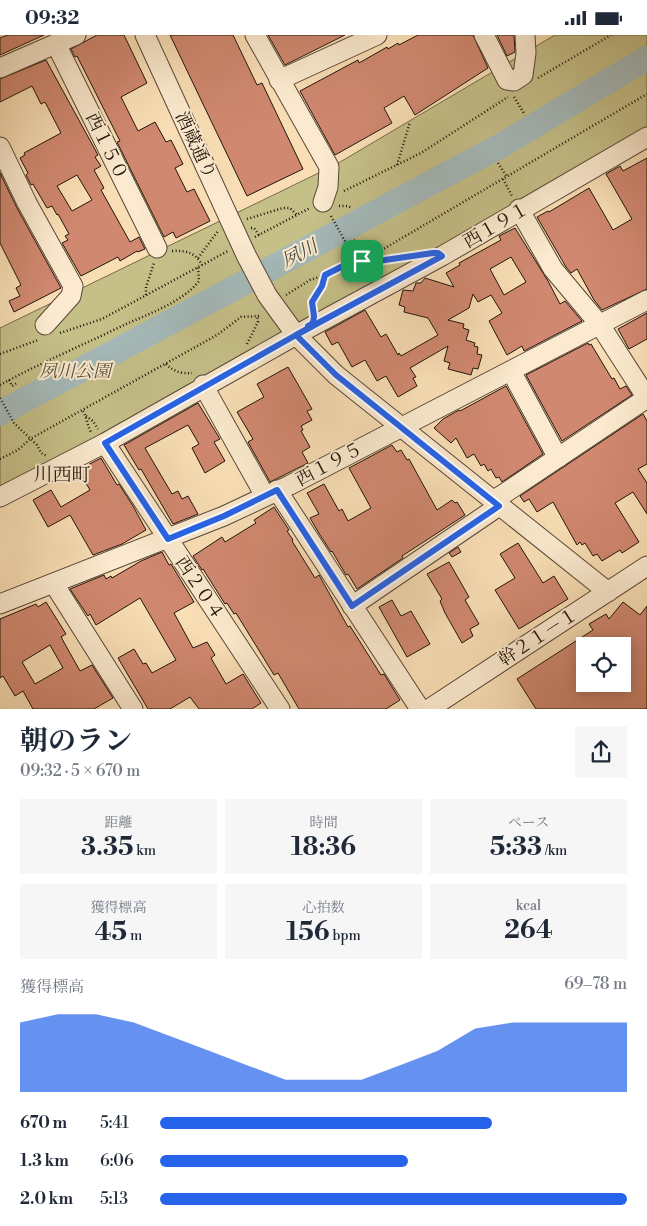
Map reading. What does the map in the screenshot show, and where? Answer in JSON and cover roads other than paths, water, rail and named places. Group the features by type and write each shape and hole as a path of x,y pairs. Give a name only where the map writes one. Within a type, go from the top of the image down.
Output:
{"street":[{"path":"0,68 76,35"},
{"name":"酒蔵通り","path":"145,35 243,248 267,295 300,329 336,375 400,428 608,592"},
{"path":"255,35 329,167 329,208"},
{"path":"279,80 377,35"},
{"path":"484,35 511,86 514,81 523,75 526,35"},
{"name":"西１５０","path":"56,44 157,251"},
{"name":"西１９１","path":"0,497 203,387 300,329 440,255 647,137"},
{"path":"0,147 73,286 71,296 47,333"},
{"path":"352,606 558,458 647,398 600,325 553,269 520,210"},
{"name":"西１９５","path":"0,604 224,516 400,428 647,300"},
{"path":"511,371 558,458"},
{"path":"203,387 271,493 352,606 420,709"},
{"name":"西２０４","path":"102,442 280,709"},
{"name":"幹２１－１","path":"429,709 647,566"},
{"path":"54,584 124,705"}],"waterway":[{"name":"夙川","path":"0,413 502,145 647,58"}],"district":[{"name":"川西町","path":"62,474"}],"park label":[{"name":"夙川公園","path":"75,371"}]}
